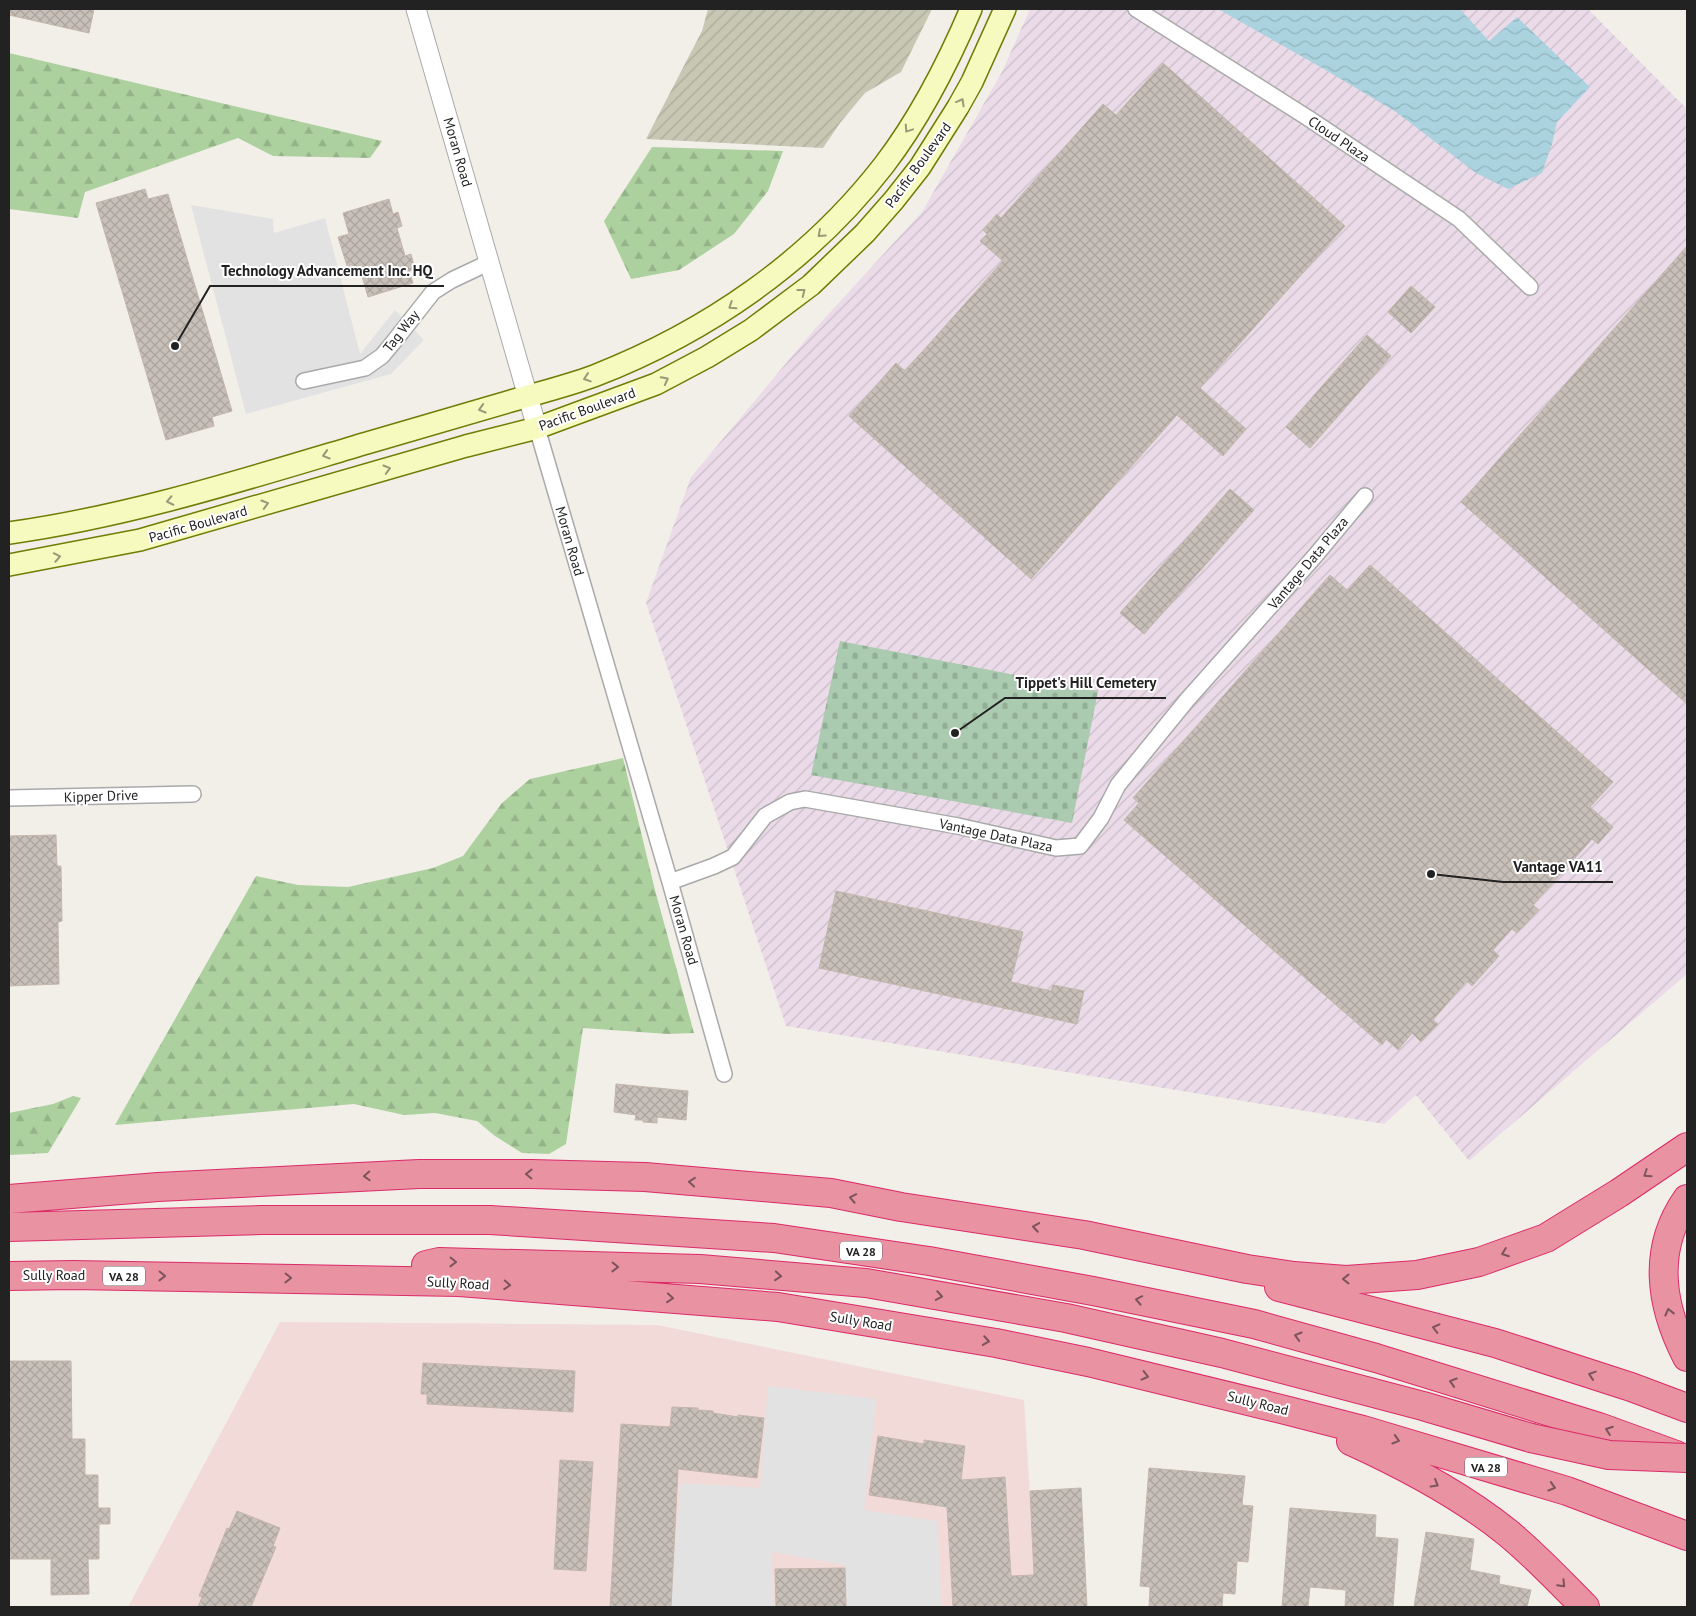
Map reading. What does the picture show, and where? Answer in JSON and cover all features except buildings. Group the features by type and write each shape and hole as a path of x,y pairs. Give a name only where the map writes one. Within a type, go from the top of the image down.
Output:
{"highway":[{"path":"9,1199 158,1187 419,1174 646,1178 830,1194 901,1207 926,1209 1084,1234 1294,1276 1346,1280 1417,1275 1479,1262 1546,1238 1619,1193 1687,1147"},
{"path":"1687,1199 1670,1231 1665,1252 1664,1276 1665,1299 1670,1320 1687,1357"},
{"name":"VA 28","path":"9,1227 261,1220 490,1220 774,1238 929,1261 1084,1289 1254,1324 1376,1358 1599,1427 1687,1458"},
{"path":"1084,1234 1495,1343 1631,1387 1687,1408"},
{"path":"371,1279 439,1262 700,1269 866,1283 1066,1318 1222,1353 1423,1406 1531,1438 1609,1455 1687,1458"},
{"name":"Sully Road","path":"9,1276 73,1275 459,1282 778,1307 996,1343 1088,1362 1281,1409 1363,1430 1568,1492 1687,1536"},
{"path":"1281,1409 1401,1464 1465,1501 1545,1566 1585,1607"}],"main road":[{"name":"Pacific Boulevard","path":"9,533 178,499 590,378 663,346 708,322 750,294 785,267 855,200 885,163 911,125 950,55 971,9"},
{"name":"Pacific Boulevard","path":"9,566 140,540 466,446 538,428 656,384 707,357 751,330 811,285 865,233 894,200 920,167 958,107 972,82 1005,9"}],"street":[{"name":"Moran Road","path":"416,9 724,1074"},
{"name":"Cloud Plaza","path":"1136,9 1308,118 1459,219 1530,287"},
{"name":"Tag Way","path":"304,381 365,368 382,356 433,292 452,280 490,262"},
{"name":"Vantage Data Plaza","path":"670,882 733,857 765,816 790,802 805,798 958,826 1056,848 1080,846 1102,818 1118,785 1188,700 1315,556 1365,496"},
{"name":"Kipper Drive","path":"9,798 193,794"}],"shaded area":[{"path":"708,9 932,9 901,72 865,93 840,123 823,148 646,139 702,31"},
{"path":"1030,9 1588,9 1687,109 1687,974 1469,1161 1416,1095 1384,1124 786,1026 646,603 691,477 813,331 922,212 1002,72"},
{"path":"191,205 273,219 274,233 325,218 360,354 395,310 424,340 391,374 246,414"},
{"path":"280,1322 657,1325 1024,1400 1037,1607 128,1607"},
{"path":"768,1386 876,1399 864,1510 937,1521 942,1607 847,1607 845,1565 772,1552 773,1607 669,1607 681,1483 760,1488"}],"green space":[{"path":"9,53 382,141 370,158 273,156 238,138 85,192 78,218 9,209"},
{"path":"652,147 783,151 768,191 734,234 679,270 631,279 604,221"},
{"path":"840,641 1098,691 1072,823 811,775"},
{"path":"623,758 655,890 694,1033 668,1034 583,1028 566,1144 549,1154 522,1153 495,1136 477,1121 435,1113 404,1115 354,1104 115,1125 256,876 298,885 348,887 433,868 463,856 502,803 530,779"},
{"path":"73,1096 81,1098 48,1153 9,1155 9,1113 53,1104"}],"water":[{"path":"1218,9 1460,9 1489,41 1517,17 1590,87 1557,122 1542,173 1508,189 1476,173 1396,112"}],"place":[{"name":"Technology Advancement Inc. HQ","path":"175,346"},
{"name":"Tippet's Hill Cemetery","path":"955,733"},
{"name":"Vantage VA11","path":"1431,874"}]}
